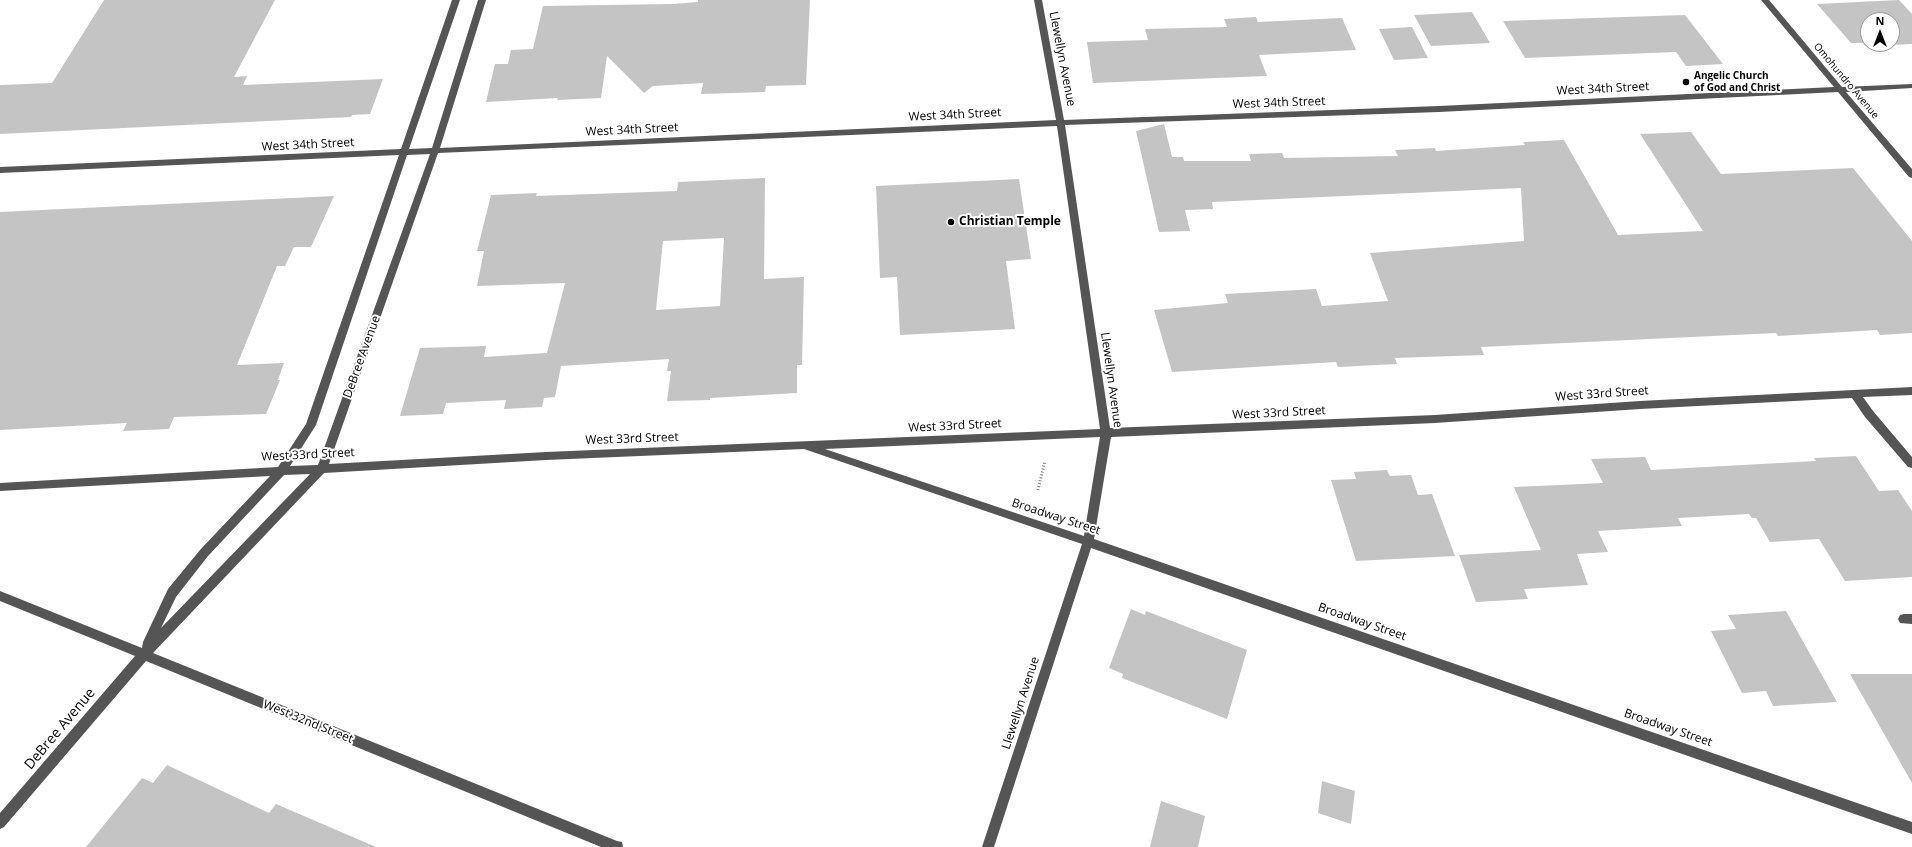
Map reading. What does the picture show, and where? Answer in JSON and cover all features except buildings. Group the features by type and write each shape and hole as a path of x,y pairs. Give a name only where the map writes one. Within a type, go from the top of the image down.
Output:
{"street":[{"name":"DeBree Avenue","path":"143,655 172,593 204,553 282,470 311,426 456,0"},
{"name":"DeBree Avenue","path":"0,823 143,655 322,468 435,150 482,0"},
{"name":"Llewellyn Avenue","path":"988,847 1088,541 1106,434 1061,123 1038,0"},
{"name":"Omohundro Avenue","path":"1765,0 1912,175"},
{"name":"West 34th Street","path":"0,170 1061,123 1439,109 1912,86"},
{"name":"West 33rd Street","path":"0,487 546,456 802,446 1047,434 1106,434 1434,419 1648,404 1912,391"},
{"path":"1855,394 1869,414 1912,464"},
{"name":"Broadway Street","path":"802,446 1088,541 1912,828"},
{"name":"West 32nd Street","path":"0,596 617,847"}],"path":[{"path":"1038,490 1046,457"}],"place":[{"name":"Angelic Church of God and Christ","path":"1686,82"},
{"name":"Christian Temple","path":"951,222"}]}
